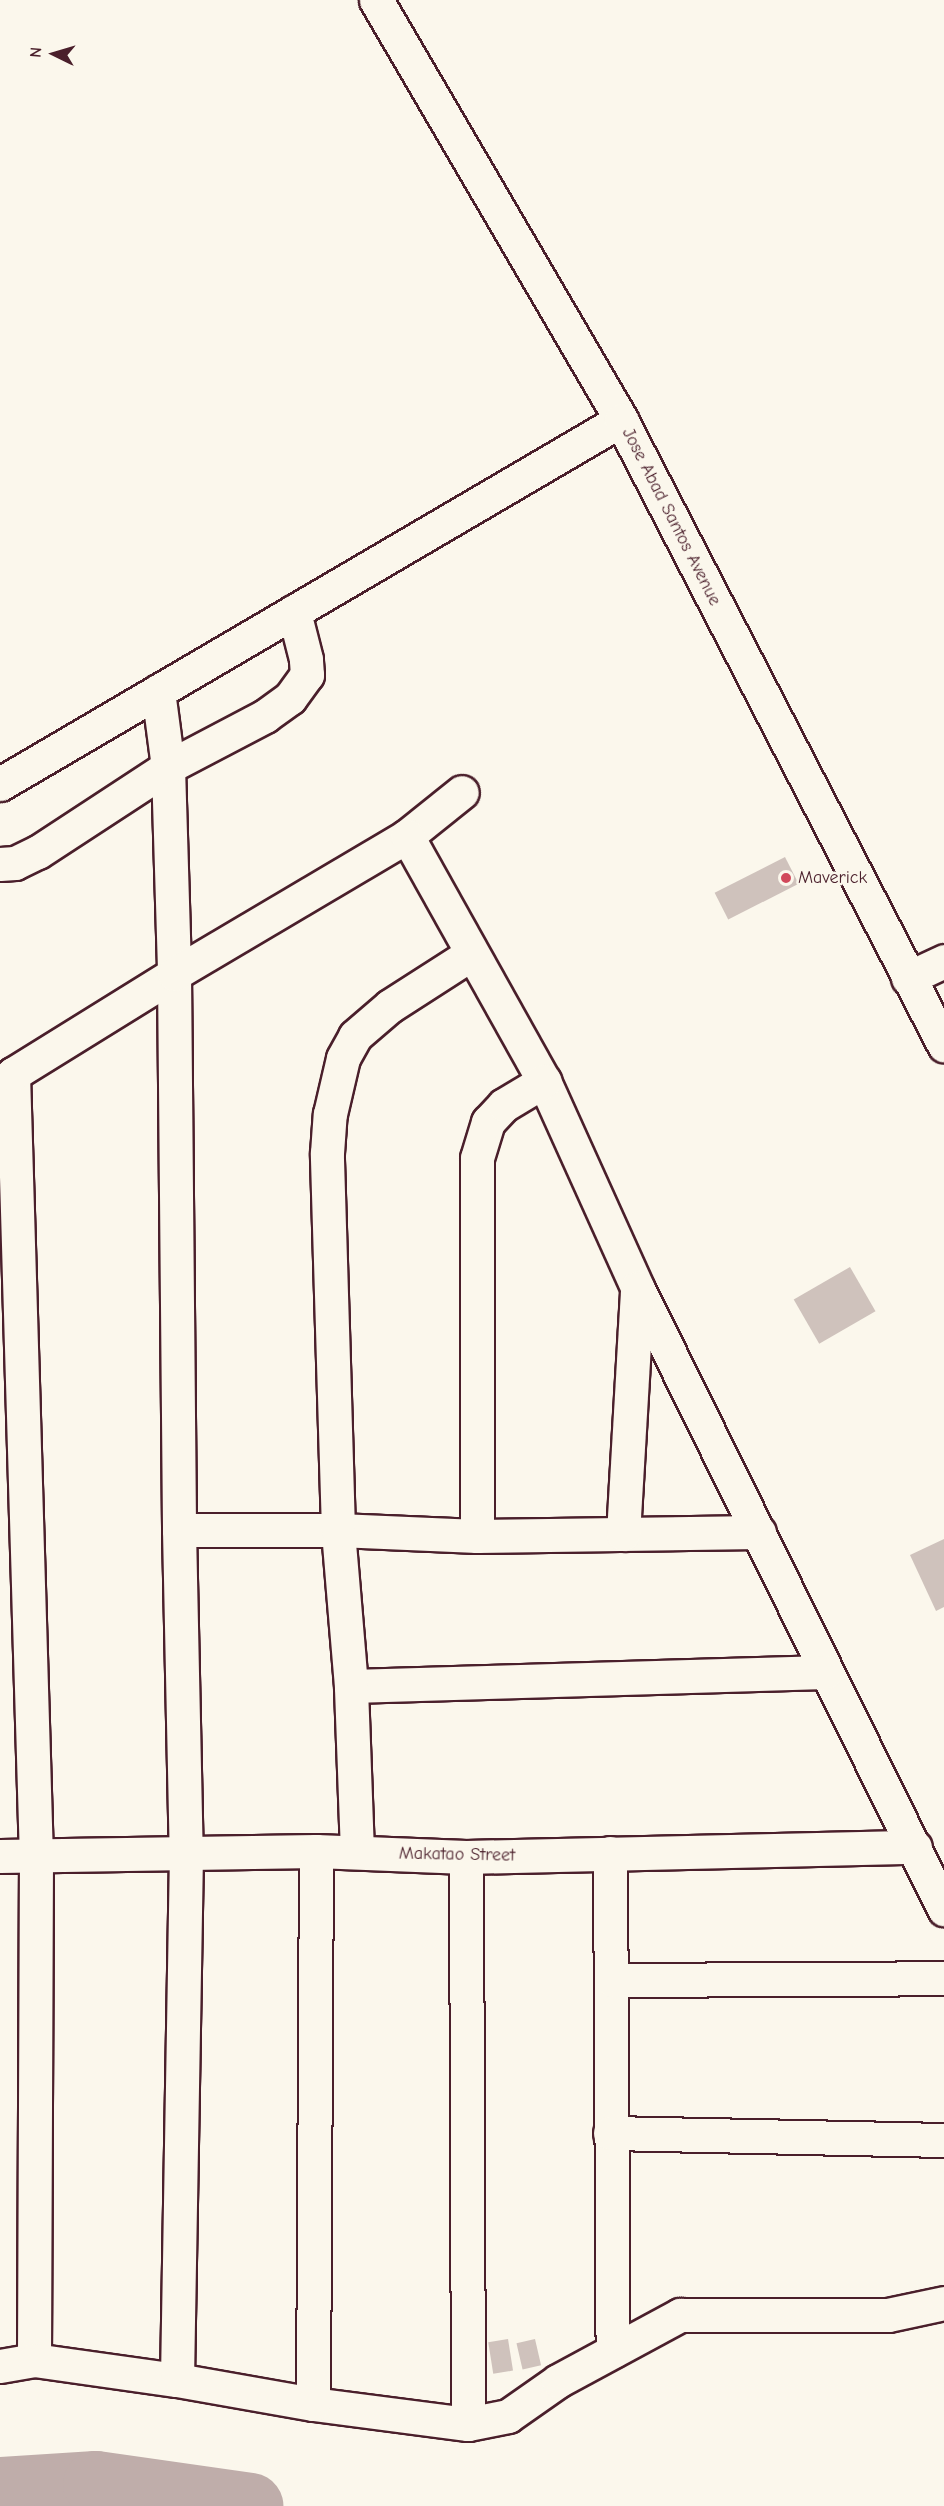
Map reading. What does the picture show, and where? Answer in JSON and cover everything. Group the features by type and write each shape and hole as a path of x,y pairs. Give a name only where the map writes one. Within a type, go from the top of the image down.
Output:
{"main road":[{"name":"Jose Abad Santos Avenue","path":"376,0 621,420 944,1045"},
{"path":"0,784 621,420"},
{"path":"0,864 15,863 38,852 168,767 265,716 300,687 307,675 306,659 294,612"},
{"path":"158,691 168,767 174,974 179,1530 186,1853 177,2380"},
{"path":"34,2360 36,1857 7,1080 174,974 407,836 462,792"},
{"path":"407,836 544,1081 637,1287 944,1909"},
{"path":"357,1852 351,1686 338,1530 327,1152 336,1085 343,1058 355,1036 390,1006 471,954"},
{"path":"908,978 944,961"},
{"path":"477,1536 477,1158 488,1122 504,1105 544,1081"},
{"path":"622,1534 637,1287"},
{"path":"179,1530 338,1530 477,1536 759,1532"},
{"path":"351,1686 826,1672"},
{"name":"Makatao Street","path":"0,1856 316,1851 466,1857 915,1847"},
{"path":"314,2404 316,1851"},
{"path":"610,1853 613,1980 610,2133 613,2351"},
{"path":"466,1857 468,2424"},
{"path":"613,1980 944,1978"},
{"path":"610,2133 944,2140"},
{"path":"0,2366 34,2360 177,2380 314,2404 468,2424 508,2416 558,2381 680,2315 888,2314 944,2302"}],"building":[{"path":"785,857 799,884 728,920 715,893"},
{"path":"850,1267 876,1311 819,1344 794,1300"},
{"path":"944,1539 944,1607 936,1611 910,1555"},
{"path":"508,2339 513,2371 493,2374 488,2342"},
{"path":"535,2339 541,2365 523,2370 516,2343"}],"waterway":[{"path":"0,2490 96,2484 250,2506"}],"place":[{"name":"Maverick","path":"786,878"}]}
